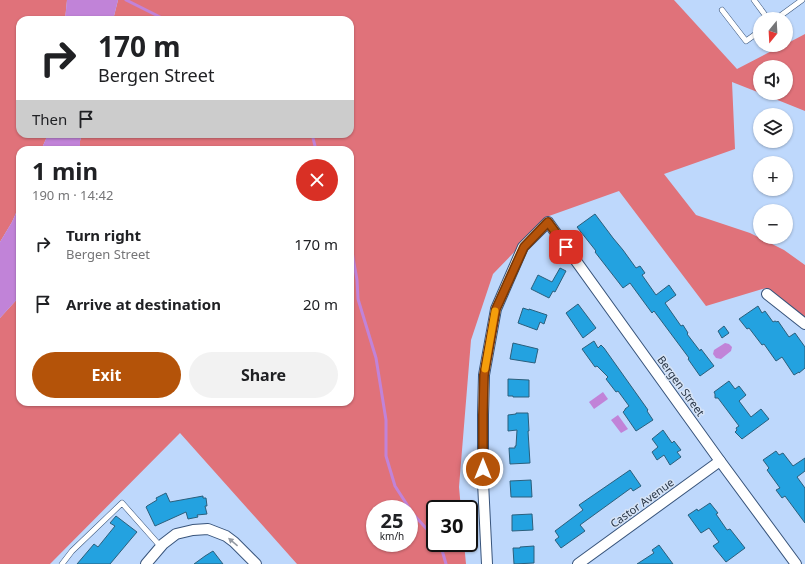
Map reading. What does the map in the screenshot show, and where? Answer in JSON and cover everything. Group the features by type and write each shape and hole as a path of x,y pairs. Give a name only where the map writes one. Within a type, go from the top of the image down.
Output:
{"street":[{"name":"Bergen Street","path":"487,564 483,482 484,375 496,309 524,247 548,222 796,564"},
{"path":"767,294 805,324"},
{"name":"Castor Avenue","path":"578,564 720,461"},
{"path":"146,564 163,544 176,534 193,530 208,529 226,536 256,564"}],"lane":[{"path":"754,0 763,12"},
{"path":"786,12 802,0"},
{"path":"722,10 746,41 753,36"},
{"path":"62,564 72,551 122,503 160,547"}],"shaded area":[{"path":"0,0 67,0 65,16 16,16 16,138 46,139 43,146 16,146 16,213 0,242"},
{"path":"67,0 118,0 114,16 65,16"},
{"path":"118,0 674,0 737,69 753,61 753,90 732,82 735,149 664,174 696,215 750,233 753,234 753,244 772,244 784,250 805,265 805,319 766,288 706,306 619,191 549,216 493,274 471,340 459,487 460,500 426,500 426,552 465,552 466,564 297,564 180,433 50,564 0,564 0,318 16,300 16,406 354,406 354,146 80,146 81,138 354,138 354,16 114,16"},
{"path":"805,34 805,111 777,100 793,100 793,60 754,60 770,52 793,52 793,40"},
{"path":"81,138 80,146 43,146 46,139"},
{"path":"16,213 16,300 0,318 0,242"},
{"path":"725,343 732,347 731,351 721,359 716,358 713,354 714,350"},
{"path":"603,392 608,399 594,409 589,402"},
{"path":"618,415 628,429 621,433 611,420"}],"building":[{"path":"595,214 636,268 640,266 645,273 642,275 656,295 669,285 676,295 665,303 681,326 683,325 688,333 687,334 700,351 701,349 714,366 700,376 688,359 689,358 654,311 652,313 630,283 623,288 577,227"},
{"path":"560,268 566,271 555,292 553,291 549,298 531,289 538,275 552,282"},
{"path":"578,304 596,328 583,338 566,313"},
{"path":"758,306 762,313 765,311 773,322 778,321 789,337 795,333 805,347 805,368 799,373 794,375 782,357 776,361 764,344 762,345 749,328 747,329 739,319"},
{"path":"523,308 547,315 544,324 540,322 537,330 518,323"},
{"path":"724,326 729,333 722,338 718,331"},
{"path":"594,341 598,348 601,345 604,348 648,410 647,411 653,420 636,431 623,412 629,406 618,391 616,392 606,379 608,377 597,366 595,367 582,349"},
{"path":"513,343 538,349 535,363 510,359"},
{"path":"508,379 529,380 529,397 508,396"},
{"path":"729,381 735,389 739,386 746,395 739,401 751,417 761,409 769,419 742,439 735,432 737,430 736,428 739,426 718,398 715,398 714,392"},
{"path":"528,413 530,463 510,464 509,448 515,448 516,446 517,430 508,431 508,415"},
{"path":"663,430 672,443 674,441 681,450 677,452 681,457 670,465 664,455 657,460 652,452 658,447 652,439"},
{"path":"776,451 779,455 783,453 793,466 805,458 805,471 797,477 805,488 805,523 785,496 782,498 776,490 780,488 767,470 769,468 763,460"},
{"path":"630,470 641,486 633,491 631,488 580,525 585,531 561,548 555,540 559,537 555,531 583,510 579,505"},
{"path":"531,480 532,497 511,497 510,481"},
{"path":"166,493 170,502 203,496 203,498 206,498 207,506 205,506 207,514 197,515 198,517 188,519 186,512 155,526 146,507 157,500 156,498"},
{"path":"710,503 718,513 716,514 727,530 730,529 745,548 726,562 713,546 719,542 709,528 701,533 688,515 697,509 698,511"},
{"path":"532,514 533,530 512,531 512,515"},
{"path":"116,516 137,532 110,564 77,564 94,544 98,547 115,526 110,523"},
{"path":"659,545 673,564 637,564 654,553 652,550"},
{"path":"534,546 534,563 514,564 513,548"},
{"path":"213,551 223,564 194,564 205,556"}],"waterway":[{"path":"126,0 158,16"},
{"path":"313,138 315,146"},
{"path":"354,263 358,299 376,358 386,420 386,456 395,486 413,514 426,528"},
{"path":"443,552 446,564"}],"slow traffic":[{"path":"485,369 495,311"}],"route":[{"path":"483,469 484,375 496,309 524,247 548,222 566,247"}]}
